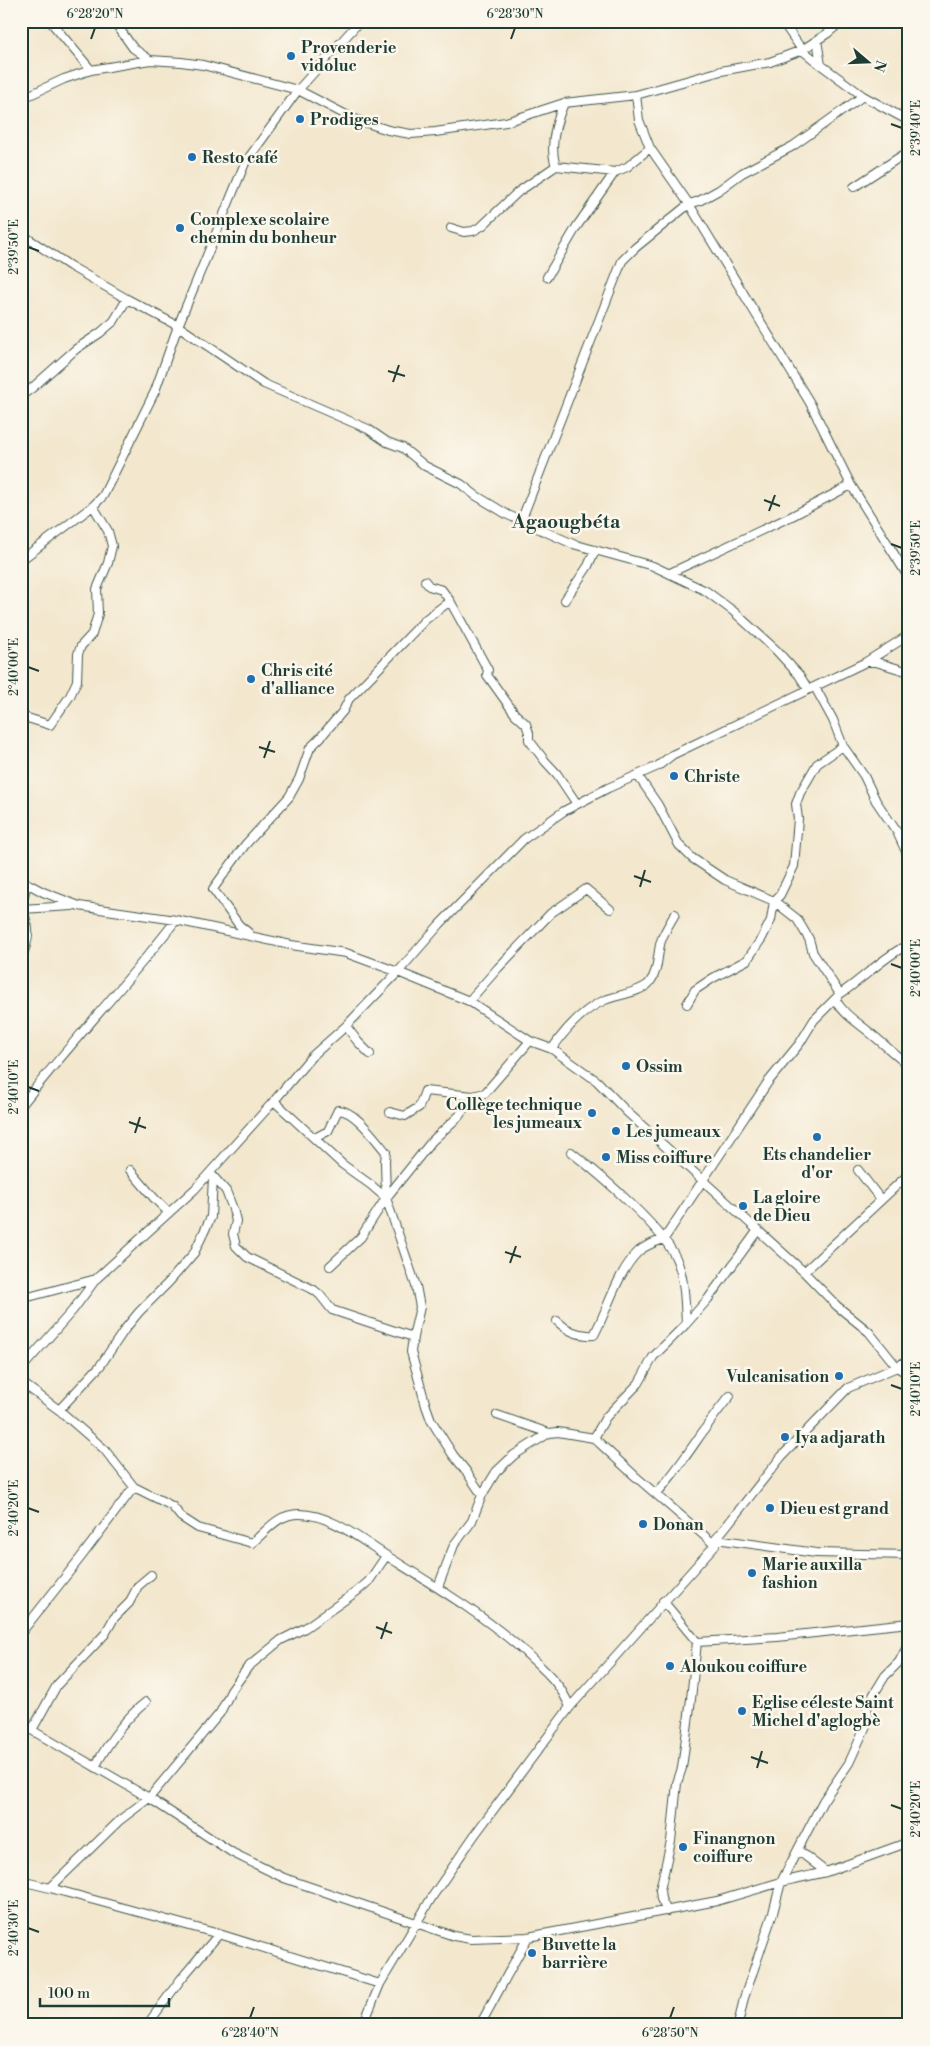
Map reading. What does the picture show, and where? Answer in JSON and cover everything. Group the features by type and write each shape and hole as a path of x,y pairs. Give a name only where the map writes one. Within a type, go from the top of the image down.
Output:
{"street":[{"path":"50,21 92,70"},
{"path":"114,21 133,48 150,60"},
{"path":"21,560 93,506 103,496 151,400 178,326 245,163 298,90 360,21"},
{"path":"782,21 802,50 820,65 863,96 909,121"},
{"path":"21,100 64,79 92,70 150,60 181,62 203,65 298,90 352,118 388,130 411,134 506,122 564,103 636,95 721,71 770,62 802,50 842,21"},
{"path":"817,40 820,65"},
{"path":"636,95 639,120 650,148 689,204 810,403 852,485 909,578"},
{"path":"521,521 620,266 635,248 689,204 699,201 719,190 742,173 792,146 863,96"},
{"path":"556,166 553,156 555,135 564,103"},
{"path":"451,228 464,232 473,231 482,226 518,192 556,166 616,172 627,168 650,148"},
{"path":"854,186 909,151"},
{"path":"547,277 577,226 616,172"},
{"path":"21,234 70,266 178,326 264,384 368,429 387,442 403,448 425,466 452,478 475,495 521,521 561,539 595,550 638,560 706,591 733,611 776,650 811,688 833,720 843,746 864,776 876,801 896,832 909,858"},
{"path":"21,396 76,349 114,321 127,299"},
{"path":"670,573 792,516 852,485"},
{"path":"21,716 50,725 70,696 77,681 78,654 81,646 92,634 98,614 97,589 108,563 112,546 108,531 93,506"},
{"path":"565,600 588,566 595,550"},
{"path":"425,581 429,586 442,590 450,601 488,670 487,675 515,714 526,724 529,740 557,774 577,804"},
{"path":"252,935 239,925 213,888 245,845 289,796 299,779 310,748 343,711 348,699 426,619 450,601"},
{"path":"21,1369 73,1310 96,1279 212,1175 311,1057 346,1026 398,972 440,924 524,839 564,810 608,788 638,776 658,766 672,755 866,662 909,635"},
{"path":"866,662 876,662 909,672"},
{"path":"686,1004 695,990 747,960 762,938 771,920 774,901 780,895 794,866 798,819 796,804 800,793 817,764 843,746"},
{"path":"638,776 658,805 679,845 692,858 725,880 774,901 797,919 809,939 813,953 838,996 841,1009 909,1066"},
{"path":"21,959 29,941 29,929 21,909 24,882 62,901 78,906 176,920 291,944 346,953 469,1001 530,1040 552,1049 596,1080 627,1112 804,1272 836,1306 869,1332 897,1367 909,1375"},
{"path":"469,1001 551,913 586,889 610,909"},
{"path":"21,909 78,906"},
{"path":"552,1049 565,1029 587,1011 604,1000 641,989 650,983 656,970 663,936 675,914"},
{"path":"21,1106 66,1050 146,959 176,920"},
{"path":"557,1320 563,1326 579,1335 594,1335 626,1269 638,1252 649,1244 664,1239 692,1194 704,1181 768,1082 800,1043 814,1020 838,996 859,982 894,952 909,944"},
{"path":"346,1026 370,1054"},
{"path":"390,1112 405,1116 419,1107 425,1091 473,1096 485,1093 530,1040"},
{"path":"330,1266 361,1237 386,1198 432,1141 459,1116 473,1096"},
{"path":"274,1101 342,1164 371,1184 386,1198"},
{"path":"315,1138 328,1131 338,1110 344,1111 355,1116 386,1152 386,1198 416,1286 420,1307 411,1352 413,1362 431,1420 482,1495"},
{"path":"571,1152 590,1166 664,1239 678,1262 685,1302 686,1324"},
{"path":"130,1170 170,1213"},
{"path":"858,1170 881,1200"},
{"path":"804,1272 909,1174"},
{"path":"212,1175 226,1191 236,1220 232,1234 236,1246 247,1257 314,1290 332,1310 413,1337"},
{"path":"59,1410 100,1366 139,1312 194,1253 211,1217 212,1175"},
{"path":"594,1438 606,1417 638,1382 653,1357 708,1299 758,1230"},
{"path":"21,1299 96,1279"},
{"path":"363,2025 380,1984 432,1897 476,1833 570,1707 716,1542 782,1456 848,1388 897,1367 909,1359"},
{"path":"21,1382 59,1410 104,1449 134,1487 172,1506 181,1518 193,1525 248,1543 254,1542 281,1517 289,1514 308,1514 338,1526 365,1541 487,1620 546,1670 563,1690 570,1707"},
{"path":"656,1494 667,1482 695,1441 730,1396"},
{"path":"497,1416 549,1433 558,1432 594,1438 656,1494 716,1542 816,1553 909,1555"},
{"path":"438,1587 454,1546 472,1521 482,1495 496,1472 514,1455 549,1433"},
{"path":"21,1633 81,1558 134,1487"},
{"path":"50,1888 120,1820 149,1798 220,1713 231,1691 248,1667 281,1640 305,1628 356,1592 369,1581 386,1556"},
{"path":"32,1730 56,1685 105,1634 114,1618 129,1603 138,1586 151,1575"},
{"path":"664,1601 696,1642 682,1768 677,1783 674,1804 672,1842 660,1890 661,1898 667,1911"},
{"path":"696,1642 909,1623"},
{"path":"738,2025 744,1998 773,1913 781,1882 799,1851 822,1801 843,1773 856,1747 869,1719 868,1708 874,1694 885,1676 899,1662 909,1642"},
{"path":"95,1767 121,1727 136,1709 146,1702"},
{"path":"21,1724 149,1798 233,1853 284,1878 454,1936 471,1939 528,1937 717,1901 781,1882 826,1872 909,1842"},
{"path":"799,1851 826,1872"},
{"path":"21,1881 219,1934 380,1984"},
{"path":"147,2025 181,1979 219,1934"},
{"path":"480,2025 528,1937"}],"place":[{"name":"Provenderie vidoluc","path":"291,56"},
{"name":"Prodiges","path":"300,119"},
{"name":"Resto café","path":"192,157"},
{"name":"Complexe scolaire chemin du bonheur","path":"180,228"},
{"name":"Chris cité d'alliance","path":"251,679"},
{"name":"Christe","path":"674,776"},
{"name":"Ossim","path":"626,1066"},
{"name":"Collège technique les jumeaux","path":"592,1113"},
{"name":"Les jumeaux","path":"616,1131"},
{"name":"Ets chandelier d'or","path":"817,1137"},
{"name":"Miss coiffure","path":"606,1157"},
{"name":"La gloire de Dieu","path":"743,1206"},
{"name":"Vulcanisation","path":"839,1376"},
{"name":"Iya adjarath","path":"785,1437"},
{"name":"Dieu est grand","path":"770,1508"},
{"name":"Donan","path":"643,1524"},
{"name":"Marie auxilla fashion","path":"752,1573"},
{"name":"Aloukou coiffure","path":"670,1666"},
{"name":"Eglise céleste Saint Michel d'aglogbè","path":"742,1711"},
{"name":"Finangnon coiffure","path":"683,1847"},
{"name":"Buvette la barrière","path":"532,1953"}],"district":[{"name":"Agaougbéta","path":"566,521"}]}
